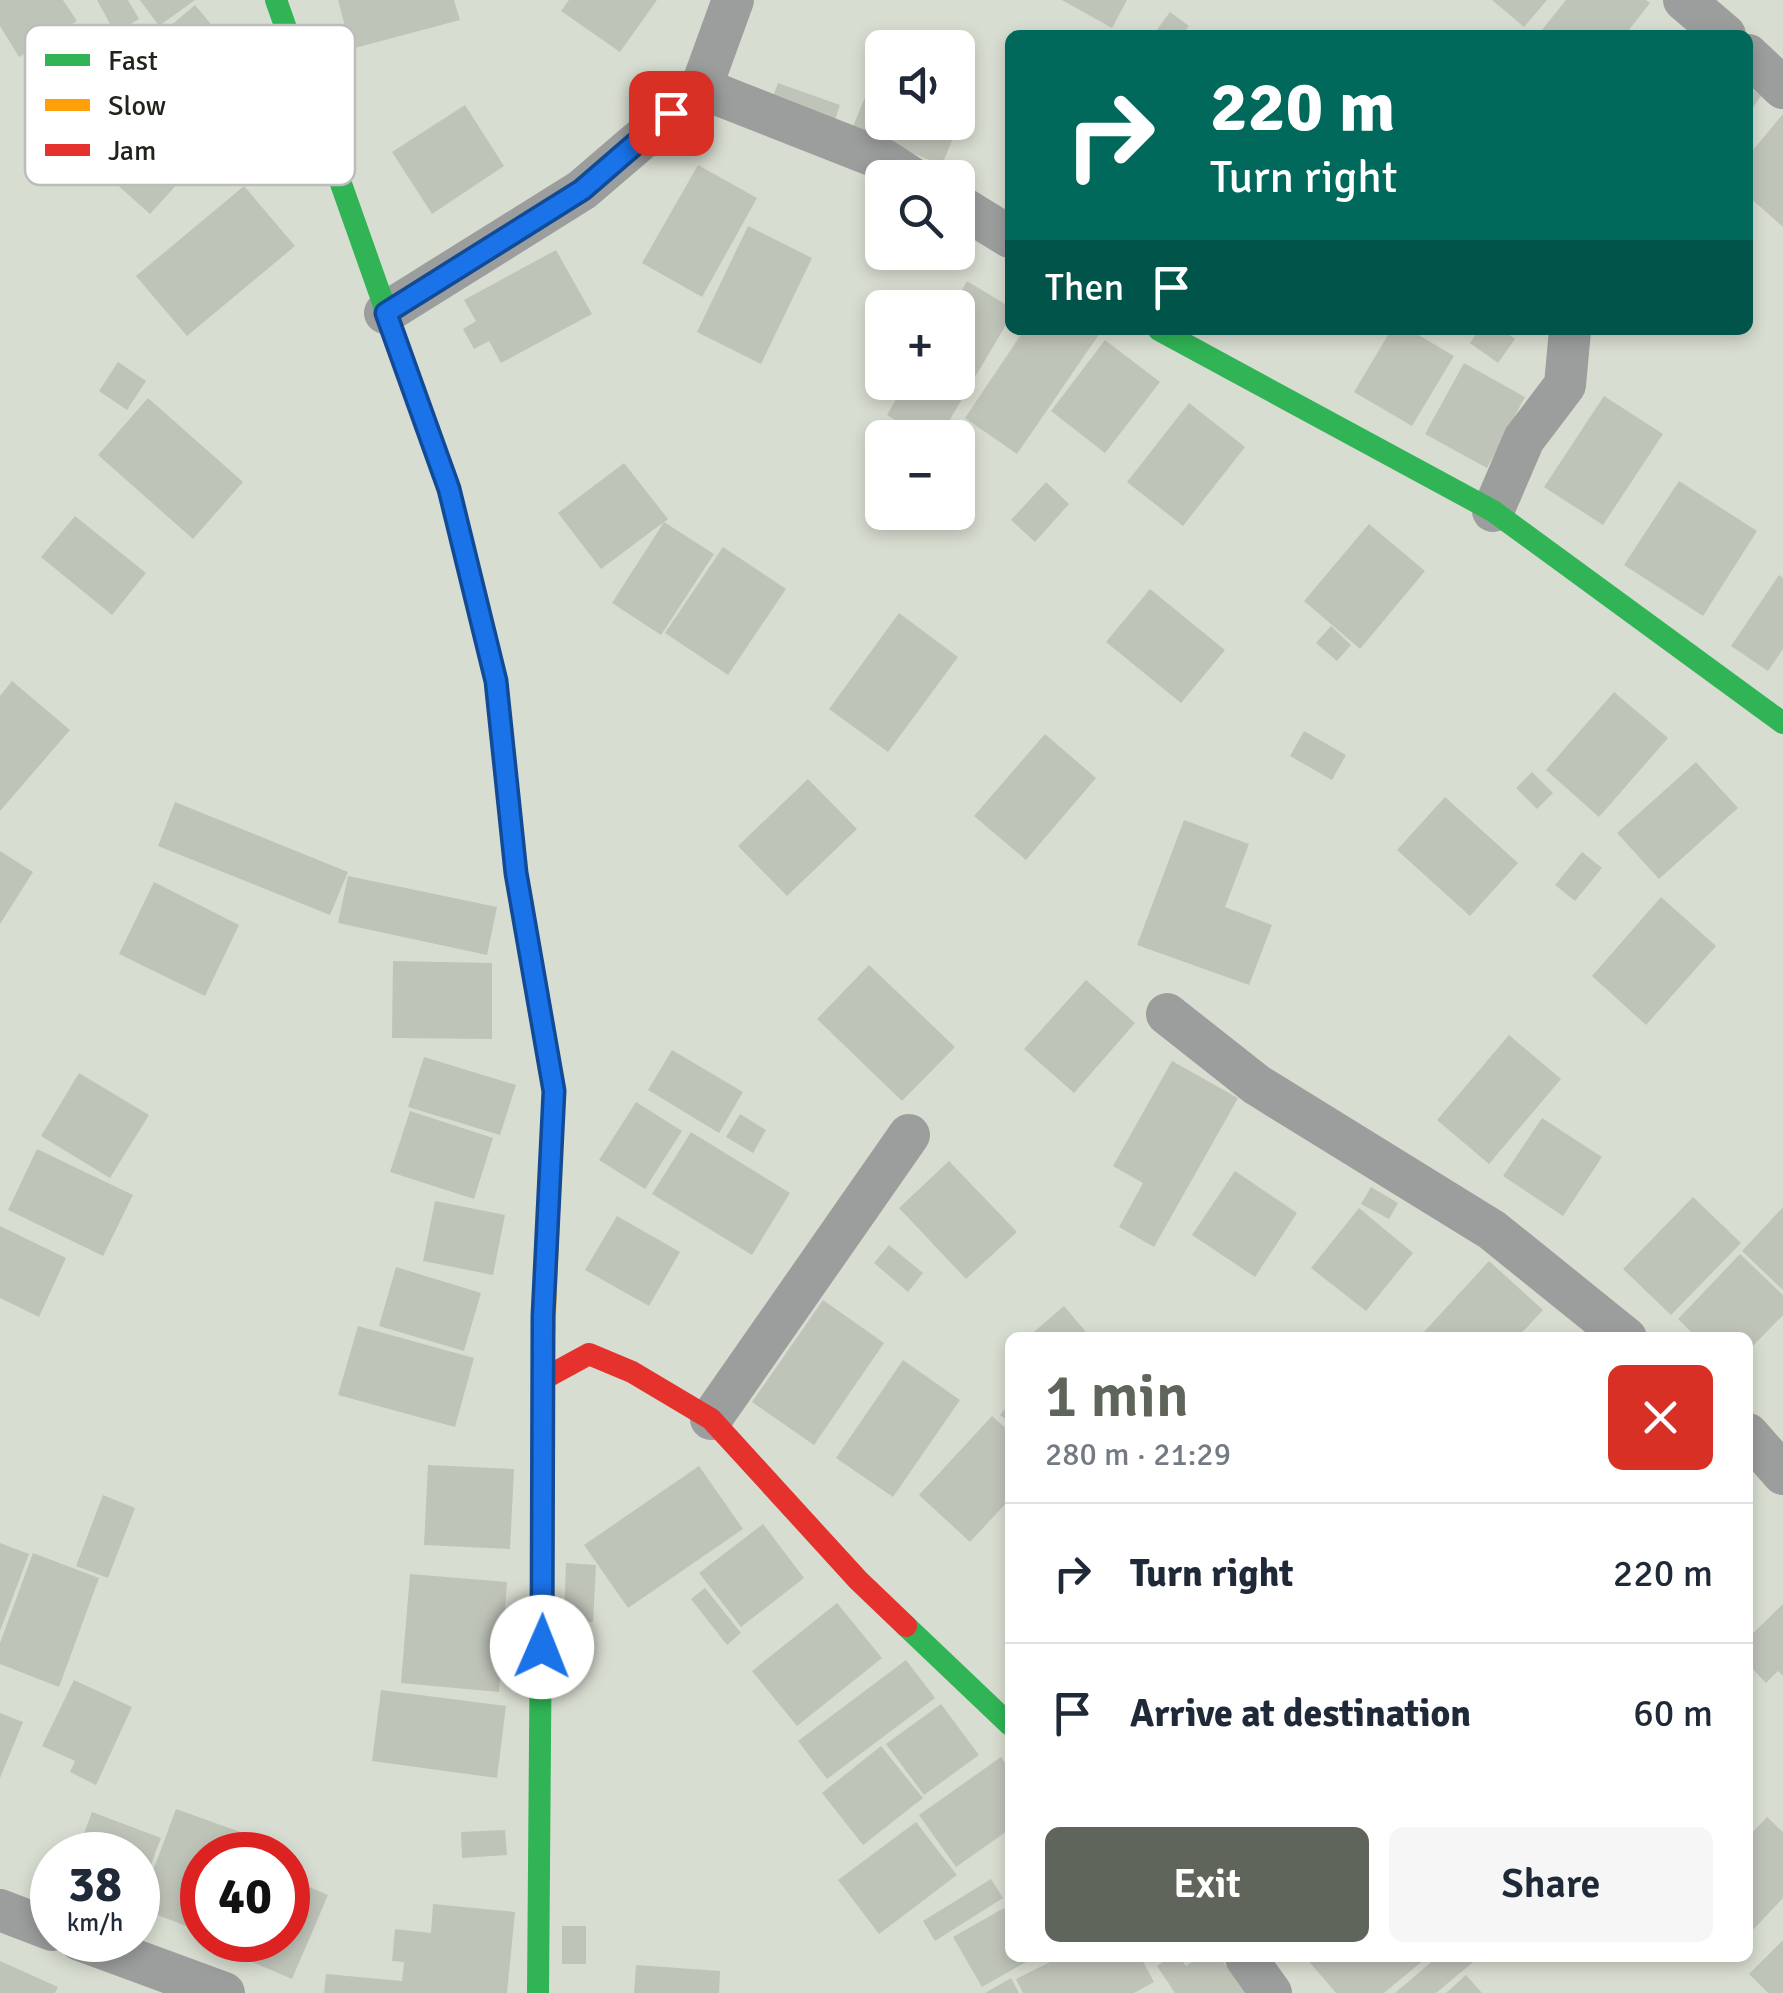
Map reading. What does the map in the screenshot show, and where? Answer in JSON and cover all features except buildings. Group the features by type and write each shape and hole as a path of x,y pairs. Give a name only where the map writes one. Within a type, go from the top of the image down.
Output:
{"street":[{"path":"276,0 285,25"},
{"path":"386,313 582,190 701,88 733,0"},
{"path":"1684,0 1719,30"},
{"path":"1753,60 1783,88"},
{"path":"701,88 884,160"},
{"path":"341,185 449,489 496,681 516,873 554,1091 543,1316 538,1993"},
{"path":"975,215 1005,234"},
{"path":"1168,335 1493,511 1783,724"},
{"path":"1493,511 1524,439 1565,385 1570,335"},
{"path":"1167,1014 1256,1085 1492,1230 1619,1332"},
{"path":"711,1419 909,1135"},
{"path":"544,1378 589,1354 632,1372 711,1419 858,1580 1005,1719"},
{"path":"1753,1444 1783,1474"},
{"path":"0,1910 30,1922"},
{"path":"140,1962 224,1993"},
{"path":"1249,1962 1272,1993"}],"traffic: fast":[{"path":"276,0 285,25"},
{"path":"341,185 449,489 496,681 516,873 548,1059"},
{"path":"1168,335 1493,511 1783,723"},
{"path":"538,1993 543,1363"},
{"path":"906,1626 1005,1720"}],"traffic: slow":[{"path":"543,1363 554,1091 548,1059"}],"traffic: jam":[{"path":"545,1378 589,1354 632,1372 711,1419 858,1580 906,1626"}],"route":[{"path":"542,1647 543,1316 554,1091 516,873 496,681 449,489 386,313 582,190 671,113"}]}
